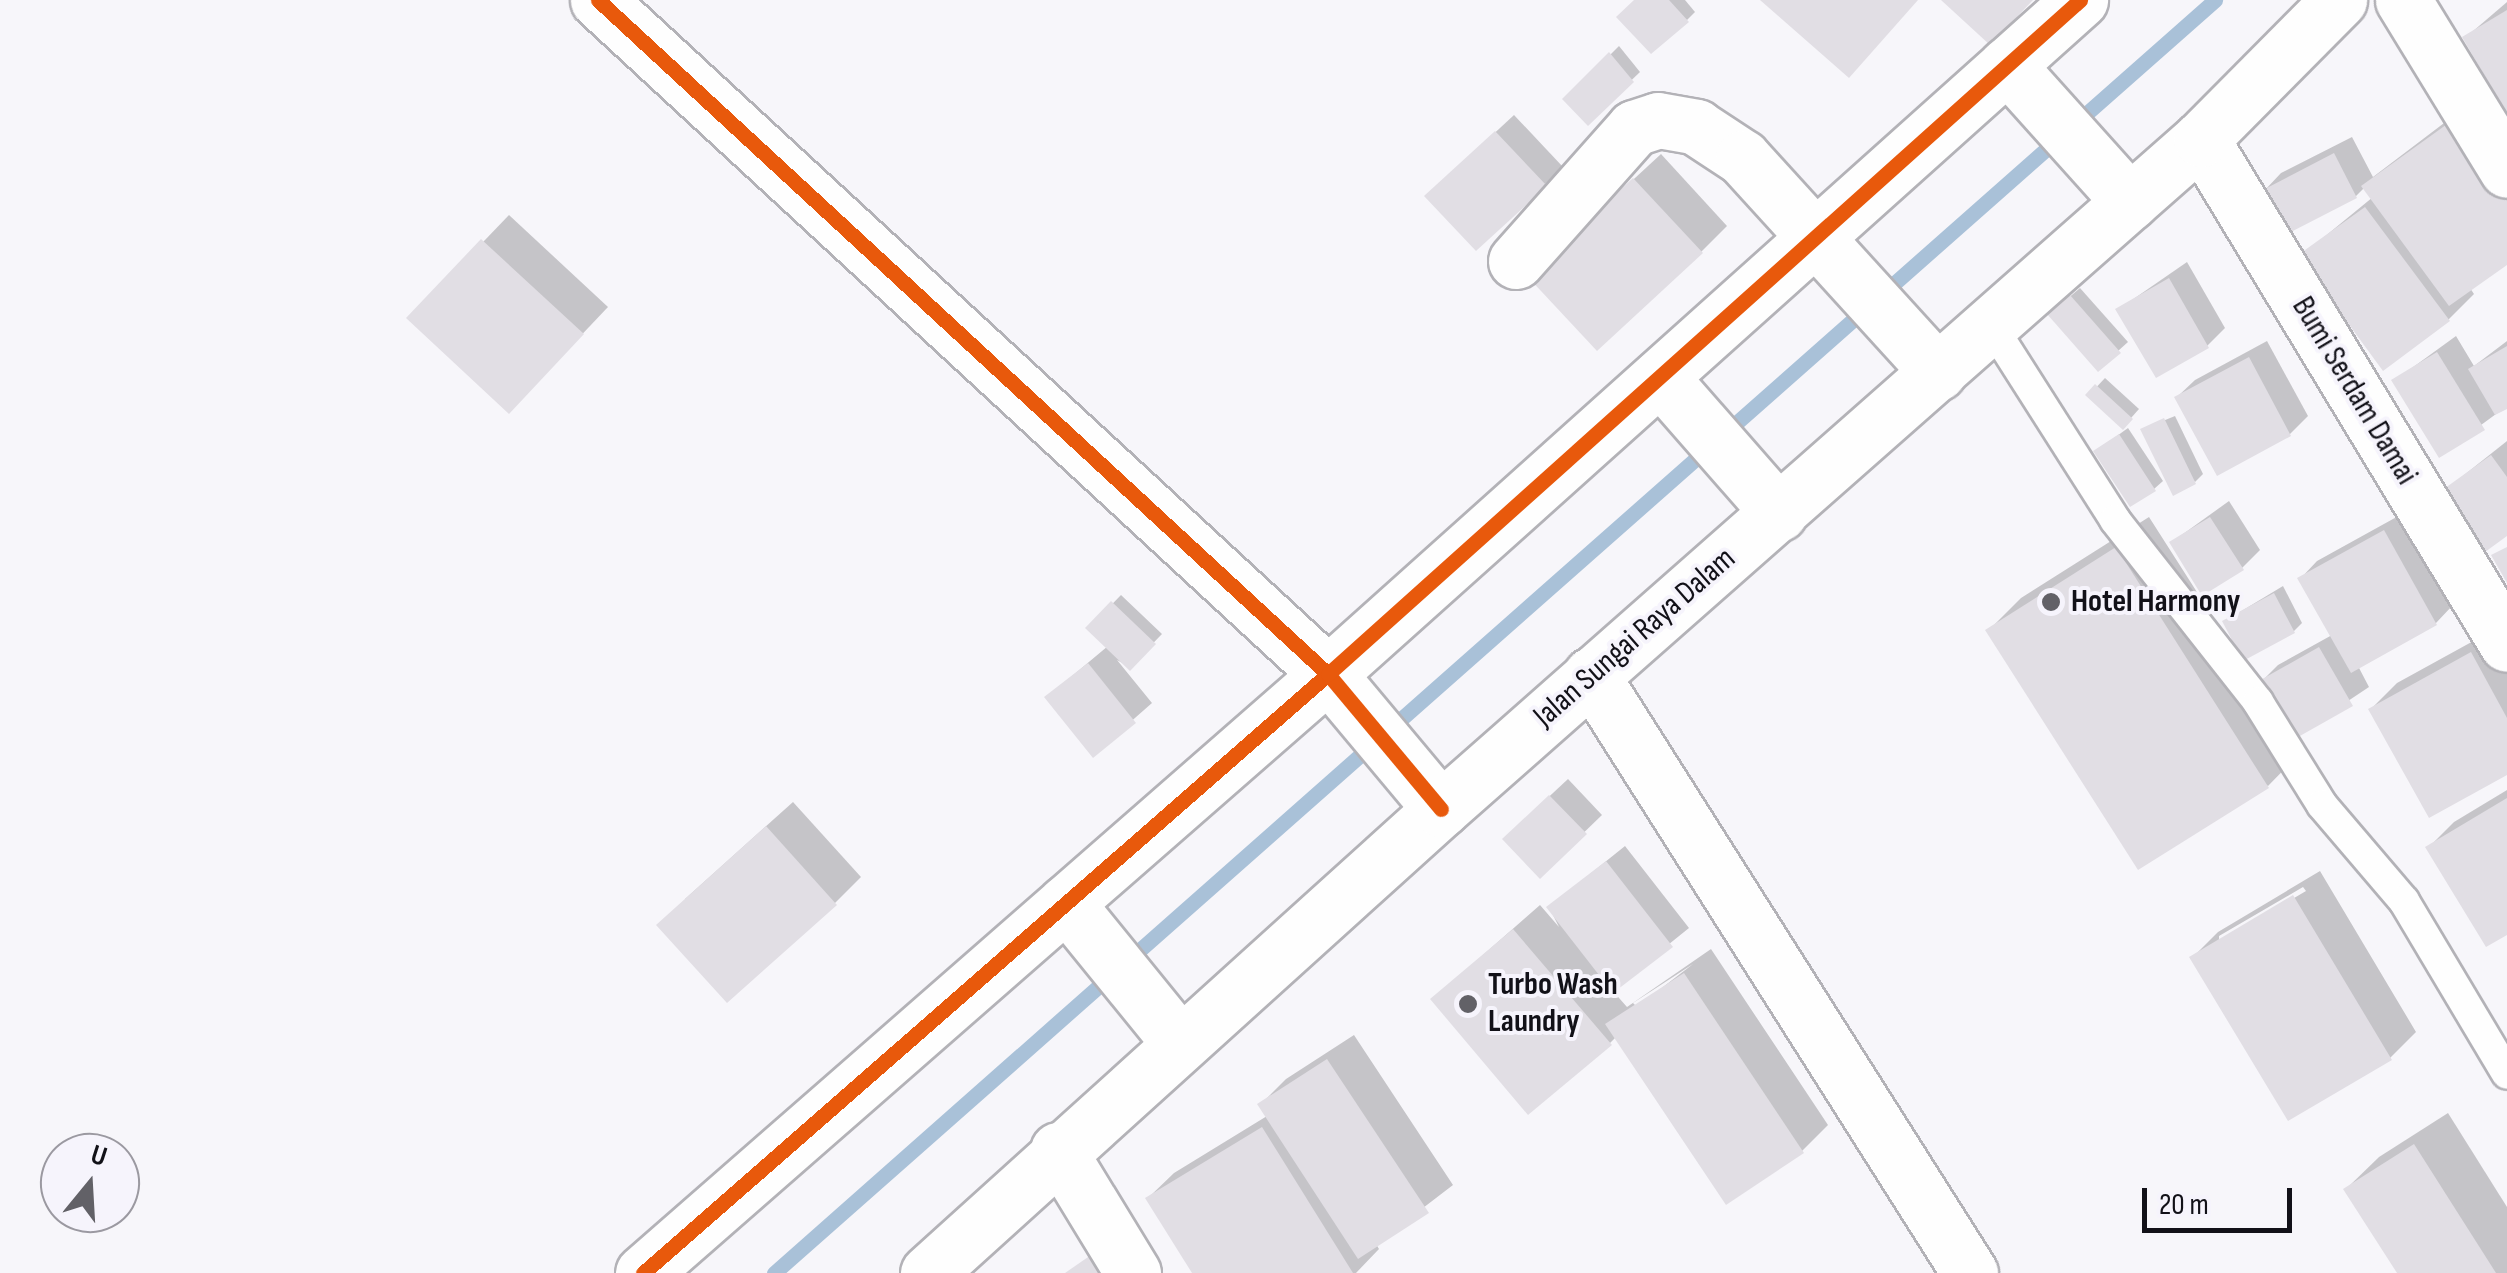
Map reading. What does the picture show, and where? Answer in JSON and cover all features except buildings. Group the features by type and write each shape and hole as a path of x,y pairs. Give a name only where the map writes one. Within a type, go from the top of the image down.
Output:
{"street":[{"path":"598,0 1342,690 1429,793"},
{"path":"643,1273 1073,910 1342,690 1667,383 2018,77 2080,0"},
{"name":"Jalan Sungai Raya Dalam","path":"928,1273 1058,1150 1169,1029 1429,793 1592,675 1779,513 1921,356 1991,325 2115,183 2201,138 2339,0"},
{"path":"2403,0 2507,170"},
{"path":"2018,77 2115,183"},
{"path":"1516,261 1634,128 1658,120 1720,137 1921,356"},
{"name":"Bumi Serdam Damai","path":"2201,138 2507,644"},
{"path":"1667,383 1779,513"},
{"path":"1592,675 1970,1273"},
{"path":"1073,910 1169,1029"},
{"path":"1058,1150 1133,1273"}],"lane":[{"path":"1991,325 2115,520 2258,702 2322,805 2404,901 2507,1074"}],"waterway":[{"path":"774,1273 2215,0"}],"cycle path":[{"path":"598,0 1328,674 1441,809"},
{"path":"643,1273 1328,674 2080,0"}],"place":[{"name":"Hotel Harmony","path":"2051,602"},
{"name":"Turbo Wash Laundry","path":"1468,1004"}]}
